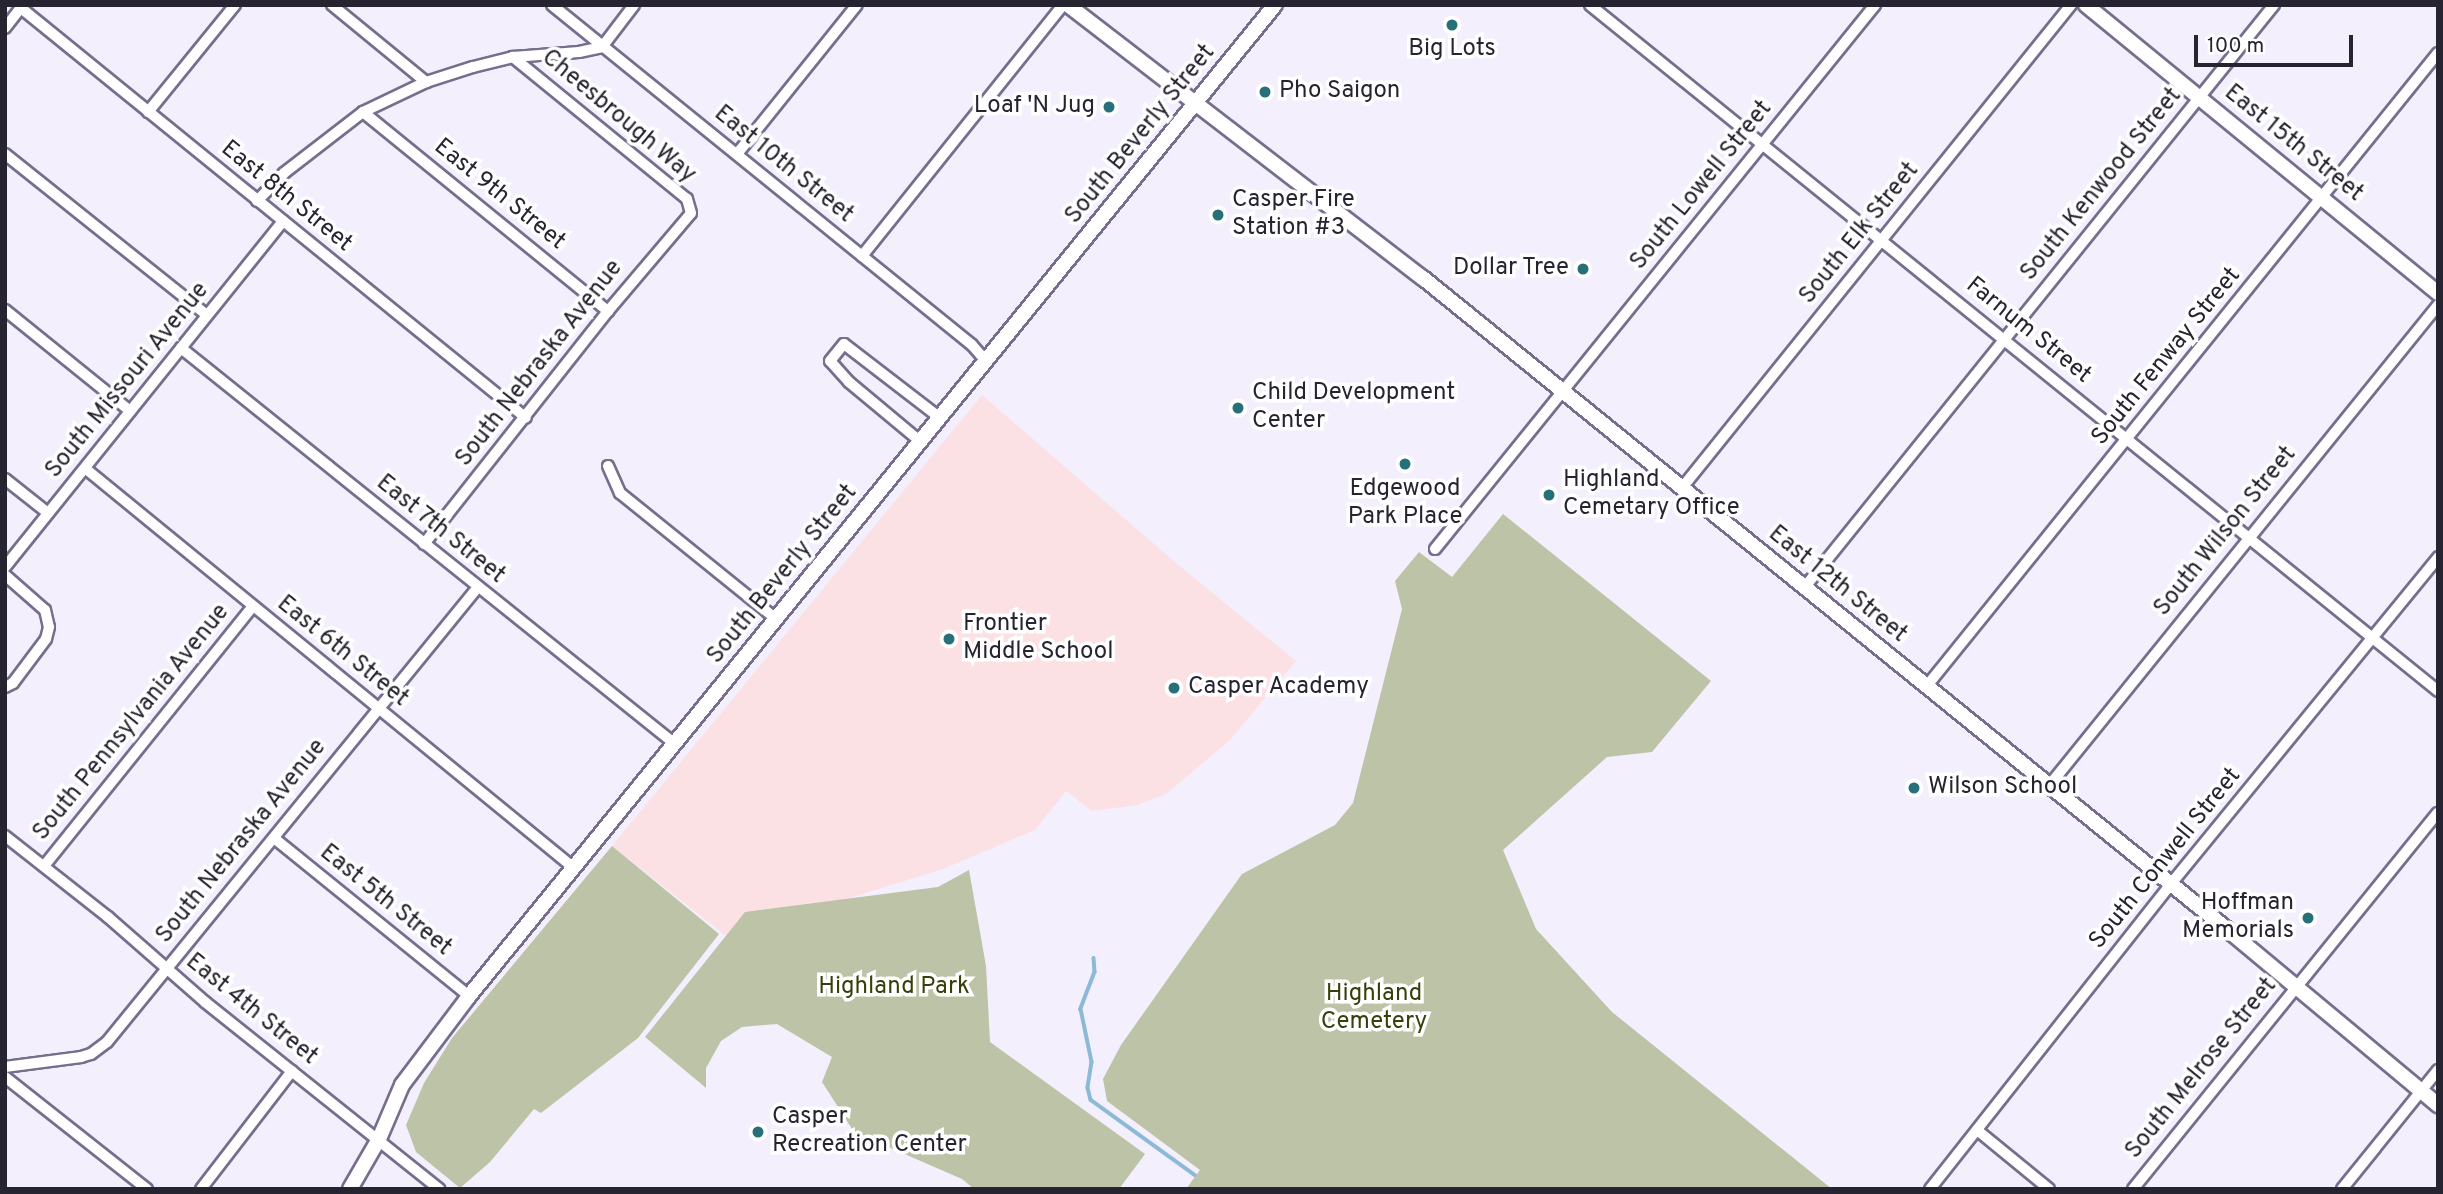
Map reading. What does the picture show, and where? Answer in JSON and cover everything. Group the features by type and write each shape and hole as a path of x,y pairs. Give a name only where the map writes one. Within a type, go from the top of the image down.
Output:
{"main road":[{"name":"East 12th Street","path":"1066,5 1195,106 1328,203 2295,986 2438,1105"},
{"name":"South Beverly Street","path":"350,1189 379,1139 402,1086 469,996 1275,5"},
{"name":"East 15th Street","path":"2086,5 2438,293"}],"street":[{"path":"148,112 235,5"},
{"path":"332,5 426,82"},
{"name":"East 10th Street","path":"552,5 972,345 985,360"},
{"path":"257,201 284,173 363,112 426,82 513,57 579,52 602,47 634,5"},
{"path":"737,154 857,5"},
{"path":"862,256 1066,5"},
{"name":"Farnum Street","path":"1590,5 2438,691"},
{"name":"South Lowell Street","path":"1436,549 1875,5"},
{"name":"South Elk Street","path":"1681,489 2071,5"},
{"name":"South Kenwood Street","path":"1804,588 2274,5"},
{"path":"5,27 22,7"},
{"name":"East 8th Street","path":"22,7 526,418"},
{"name":"South Fenway Street","path":"1926,687 2129,439 2438,52"},
{"name":"Cheesbrough Way","path":"513,57 687,199 691,213"},
{"name":"East 9th Street","path":"363,112 608,311"},
{"path":"5,154 207,315"},
{"name":"South Nebraska Avenue","path":"424,544 608,311 691,213"},
{"name":"South Missouri Avenue","path":"5,567 283,221"},
{"name":"South Wilson Street","path":"2048,787 2438,305"},
{"path":"5,310 130,411"},
{"path":"920,442 849,382 830,361 844,344 940,418"},
{"name":"East 7th Street","path":"181,348 674,744"},
{"path":"608,467 620,493 776,620"},
{"name":"East 6th Street","path":"86,469 574,868"},
{"path":"5,479 48,513"},
{"name":"South Conwell Street","path":"1930,1189 2170,885 2438,558"},
{"path":"5,575 45,610 49,627 37,650 13,682 5,687"},
{"name":"South Nebraska Avenue","path":"5,1067 81,1057 99,1049 478,587"},
{"name":"South Pennsylvania Avenue","path":"44,866 252,607"},
{"name":"South Melrose Street","path":"2133,1189 2438,813"},
{"name":"East 4th Street","path":"6,838 44,866 439,1189"},
{"name":"East 5th Street","path":"274,838 469,996"},
{"path":"2342,1189 2438,1070"},
{"path":"201,1189 292,1071"},
{"path":"5,1077 147,1189"},
{"path":"1977,1130 2049,1189"}],"shaded area":[{"name":"Frontier Middle School","path":"982,395 1176,563 1296,661 1230,740 1166,794 1137,805 1092,811 1066,791 1035,830 943,869 726,936 612,846"}],"green space":[{"name":"Highland Cemetery","path":"1503,514 1711,681 1652,752 1607,757 1503,850 1536,929 1612,1012 1832,1189 1186,1189 1200,1170 1107,1101 1103,1079 1121,1045 1242,874 1335,825 1353,803 1402,609 1395,581 1419,552 1452,577"},
{"path":"612,846 719,934 638,1038 541,1113 534,1109 490,1162 460,1188 416,1152 406,1125 424,1083 452,1038"},
{"name":"Highland Park","path":"969,870 986,966 990,1042 1145,1154 1119,1189 974,1189 962,1179 854,1132 822,1082 832,1057 777,1024 742,1027 721,1041 706,1068 706,1088 645,1037 745,912 938,887"}],"waterway":[{"path":"1094,958 1095,972 1081,1009 1092,1062 1088,1088 1091,1100 1195,1175"}],"place":[{"name":"Big Lots","path":"1452,25"},
{"name":"Pho Saigon","path":"1265,92"},
{"name":"Loaf 'N Jug","path":"1109,107"},
{"name":"Casper Fire Station #3","path":"1218,215"},
{"name":"Dollar Tree","path":"1583,269"},
{"name":"Child Development Center","path":"1238,408"},
{"name":"Edgewood Park Place","path":"1405,464"},
{"name":"Highland Cemetary Office","path":"1549,495"},
{"name":"Frontier Middle School","path":"949,639"},
{"name":"Casper Academy","path":"1174,688"},
{"name":"Wilson School","path":"1914,788"},
{"name":"Hoffman Memorials","path":"2308,918"},
{"name":"Casper Recreation Center","path":"758,1132"}]}
